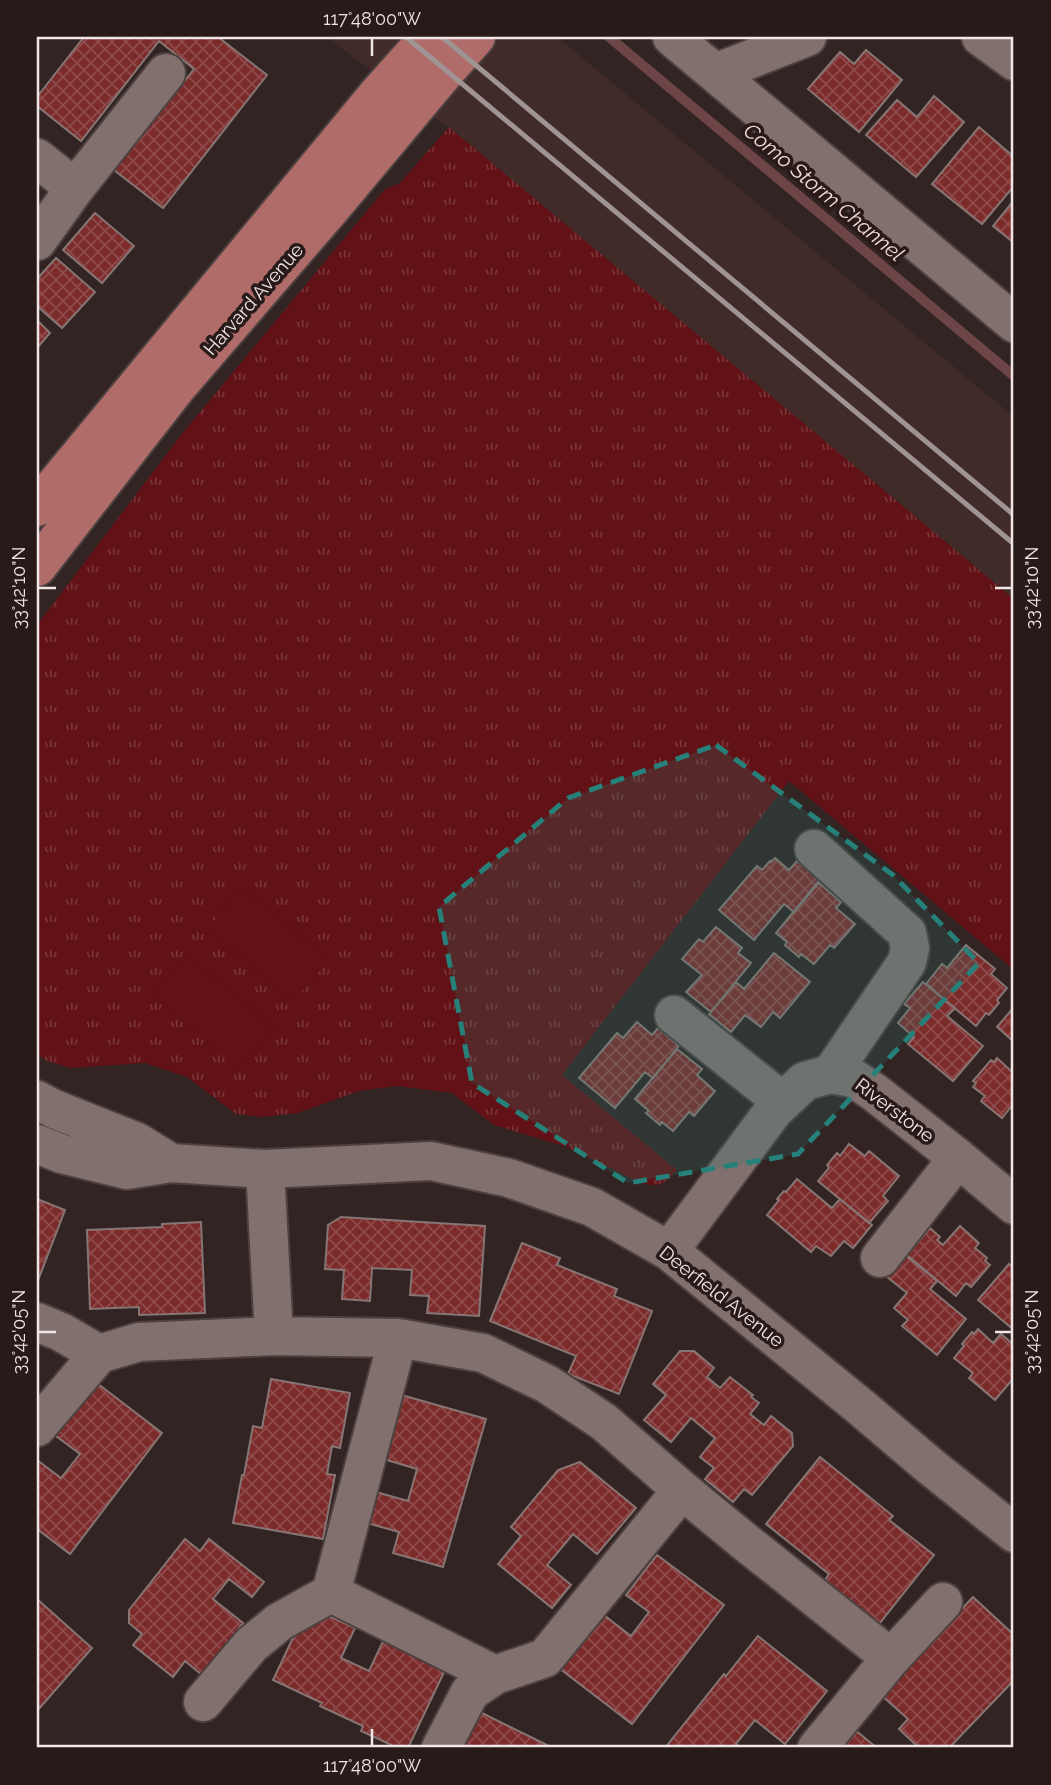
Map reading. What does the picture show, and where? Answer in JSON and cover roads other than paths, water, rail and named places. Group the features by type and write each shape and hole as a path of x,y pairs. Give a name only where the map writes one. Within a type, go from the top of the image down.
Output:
{"main road":[{"name":"Harvard Avenue","path":"37,508 377,95 429,37"},
{"name":"Harvard Avenue","path":"37,567 176,388 476,37"}],"street":[{"path":"672,37 1014,323"},
{"path":"715,73 807,37"},
{"path":"981,37 1014,61"},
{"path":"37,241 75,188 166,73"},
{"path":"37,158 75,188"},
{"path":"814,849 907,933 910,948 907,962 831,1074"},
{"path":"674,1015 783,1102"},
{"name":"Riverstone","path":"669,1251 774,1110 806,1081 831,1074 853,1077 958,1158 1008,1188"},
{"name":"Deerfield Avenue","path":"37,1100 137,1142 171,1163"},
{"name":"Deerfield Avenue","path":"37,1144 62,1154 127,1170 171,1163 265,1169 431,1161 509,1178 592,1207 669,1251 1014,1533"},
{"path":"880,1258 958,1158"},
{"path":"265,1169 274,1336"},
{"path":"37,1322 61,1332 99,1354"},
{"path":"37,1427 99,1354 139,1342 274,1336 398,1338 483,1353 547,1384 604,1422 682,1490 891,1658"},
{"path":"203,1702 251,1646 279,1622 331,1593 398,1338"},
{"path":"441,1748 471,1692 495,1675 545,1658 682,1490"},
{"path":"331,1593 495,1675"},
{"path":"817,1748 891,1658 943,1602"}],"waterway":[{"name":"Como Storm Channel","path":"609,37 1014,376"}],"railway":[{"path":"406,37 1014,544"},
{"path":"442,37 1014,515"}]}
